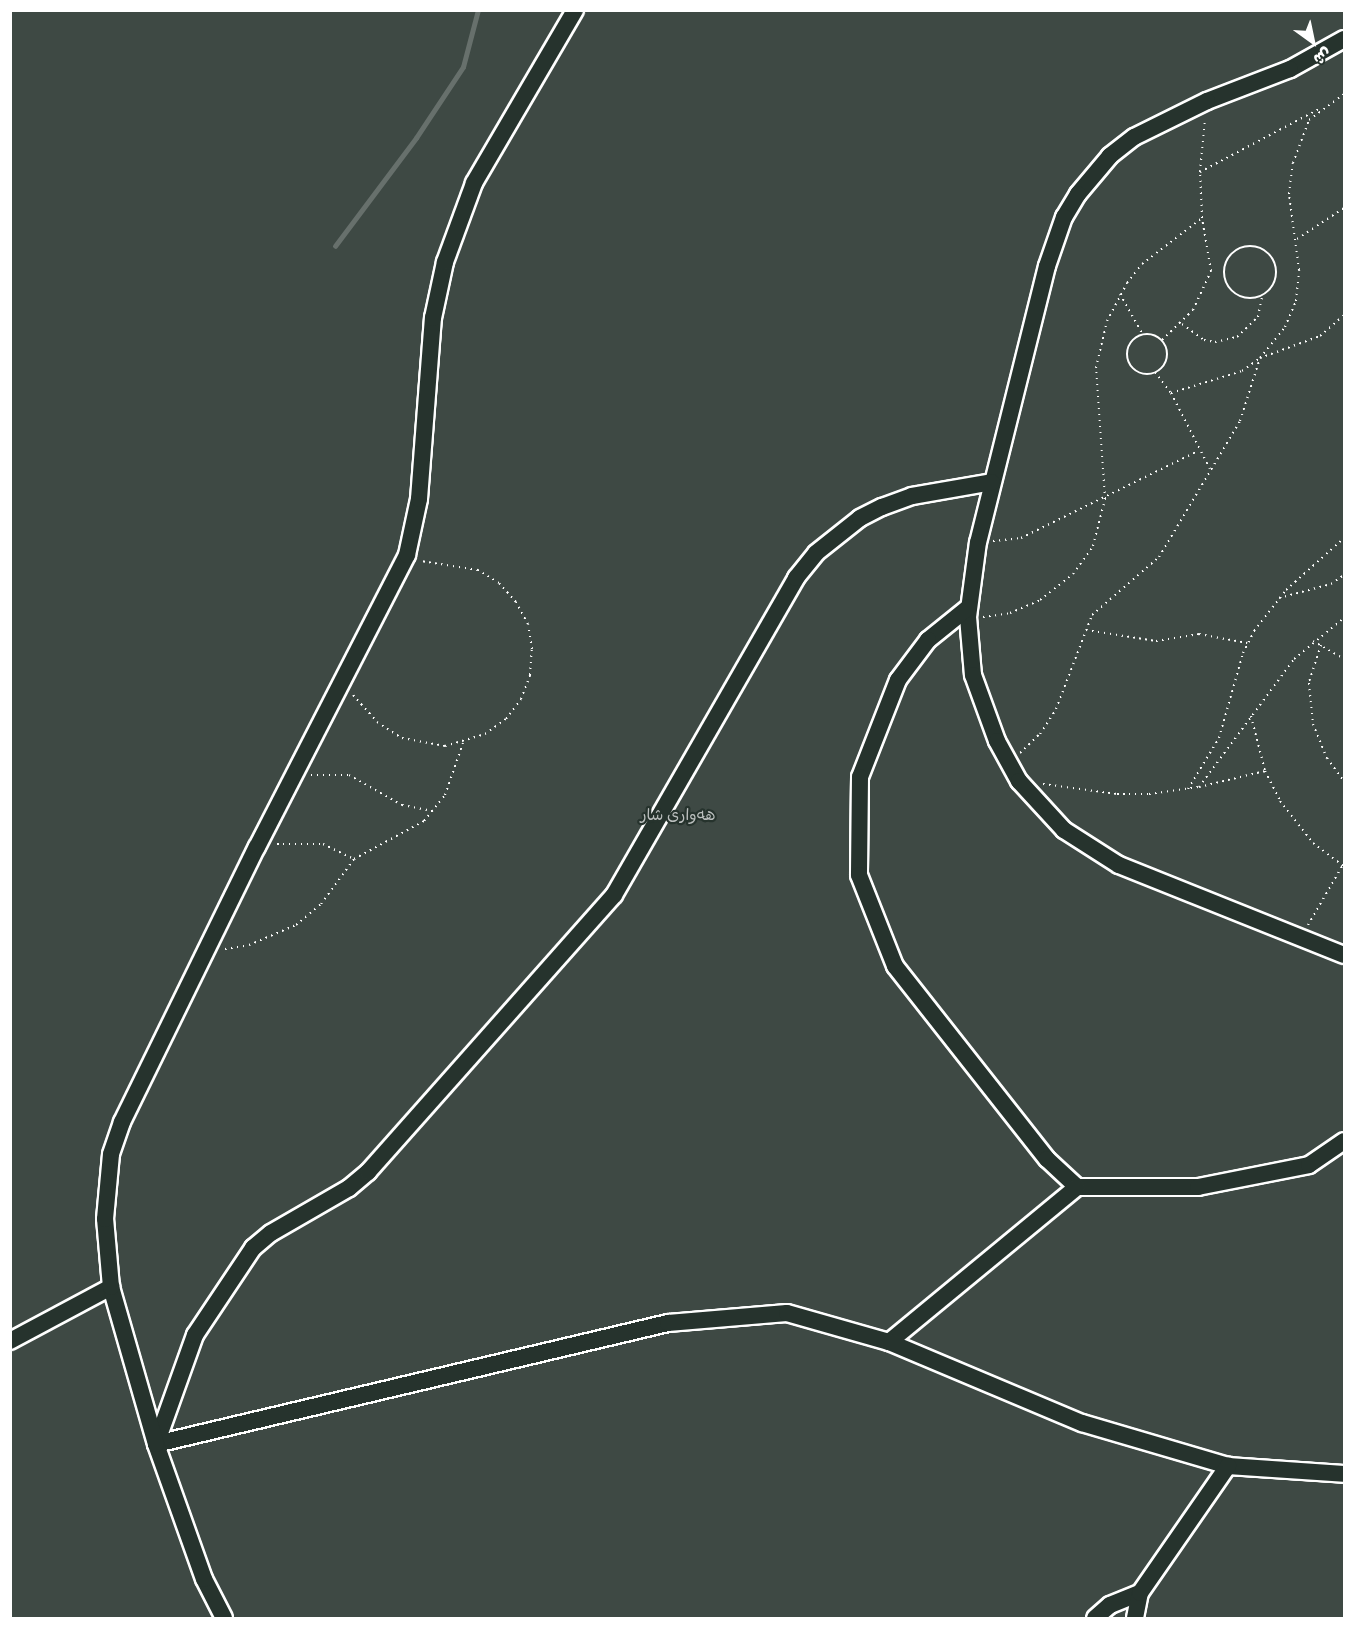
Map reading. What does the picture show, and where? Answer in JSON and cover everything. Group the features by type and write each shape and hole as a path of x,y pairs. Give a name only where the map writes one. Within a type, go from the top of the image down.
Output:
{"street":[{"path":"224,1618 204,1579 156,1444 111,1287 105,1219 111,1154 122,1122 257,847 407,555 419,499 433,318 445,262 474,183 575,10"},
{"path":"1344,39 1290,69 1207,101 1134,137 1110,156 1064,217 1047,266 992,482 978,543 968,612 977,689 1019,781 1052,819 1102,856 1344,955"},
{"path":"156,1444 195,1335 253,1248 271,1233 349,1188 368,1172 614,895 796,578 816,553 860,518 882,507 912,496 992,482"},
{"path":"968,612 928,640 898,680 860,777 859,875 895,966 1047,1159 1077,1187"},
{"path":"890,1342 1077,1187 1198,1187 1309,1165 1344,1141"},
{"path":"10,1341 111,1287"},
{"path":"156,1444 668,1323 787,1313 890,1342 1082,1423 1228,1466 1344,1474"},
{"path":"1135,1618 1140,1593 1228,1466"},
{"path":"1095,1618 1110,1605 1140,1593"}],"path":[{"path":"1200,172 1344,94"},
{"path":"1162,340 1182,324 1204,292 1211,271 1202,218 1200,172 1207,101"},
{"path":"1008,761 1032,743 1048,722 1086,630 1101,605 1155,563 1240,421 1260,358 1285,327 1296,301 1297,240 1290,206 1290,179 1304,129 1324,106"},
{"path":"1297,240 1344,208"},
{"path":"968,612 1022,609 1063,583 1093,546 1105,499 1096,368 1102,336 1120,294 1150,256 1202,218"},
{"path":"1182,324 1204,339 1215,342 1237,337 1258,317 1262,295 1276,276 1274,260 1254,246 1238,249 1226,261 1227,285 1246,298 1262,295"},
{"path":"1120,294 1142,334 1162,340"},
{"path":"1171,393 1230,377 1260,358 1320,336 1344,315"},
{"path":"1142,334 1128,348 1128,361 1136,371 1155,372 1171,393 1198,451 1210,469"},
{"path":"1155,372 1167,358 1162,340"},
{"path":"978,543 1022,538 1105,499 1198,451"},
{"path":"1188,789 1224,724 1247,643 1279,598 1344,538"},
{"path":"340,688 359,698 377,722 402,738 430,746 464,743 496,727 521,699 532,662 528,624 508,592 489,576 465,566 427,563 407,555"},
{"path":"1279,598 1331,584 1344,575"},
{"path":"1199,787 1294,659 1313,641 1344,618"},
{"path":"1086,630 1156,641 1199,634 1247,643"},
{"path":"1313,641 1344,659"},
{"path":"1321,645 1310,683 1313,724 1328,758 1344,781"},
{"path":"1251,716 1265,771 1298,826 1344,864 1301,936"},
{"path":"210,944 230,950 285,931 321,904 354,859 405,834 434,811 451,782 464,743"},
{"path":"1019,781 1125,795 1188,789 1265,771"},
{"path":"293,777 349,775 402,805 434,811"},
{"path":"257,847 315,843 354,859"}],"green space":[{"name":"هەواری شار","path":"11,11 1344,11 1344,1618 11,1618"}],"waterway":[{"path":"335,246 416,138 463,67 478,10"}]}
